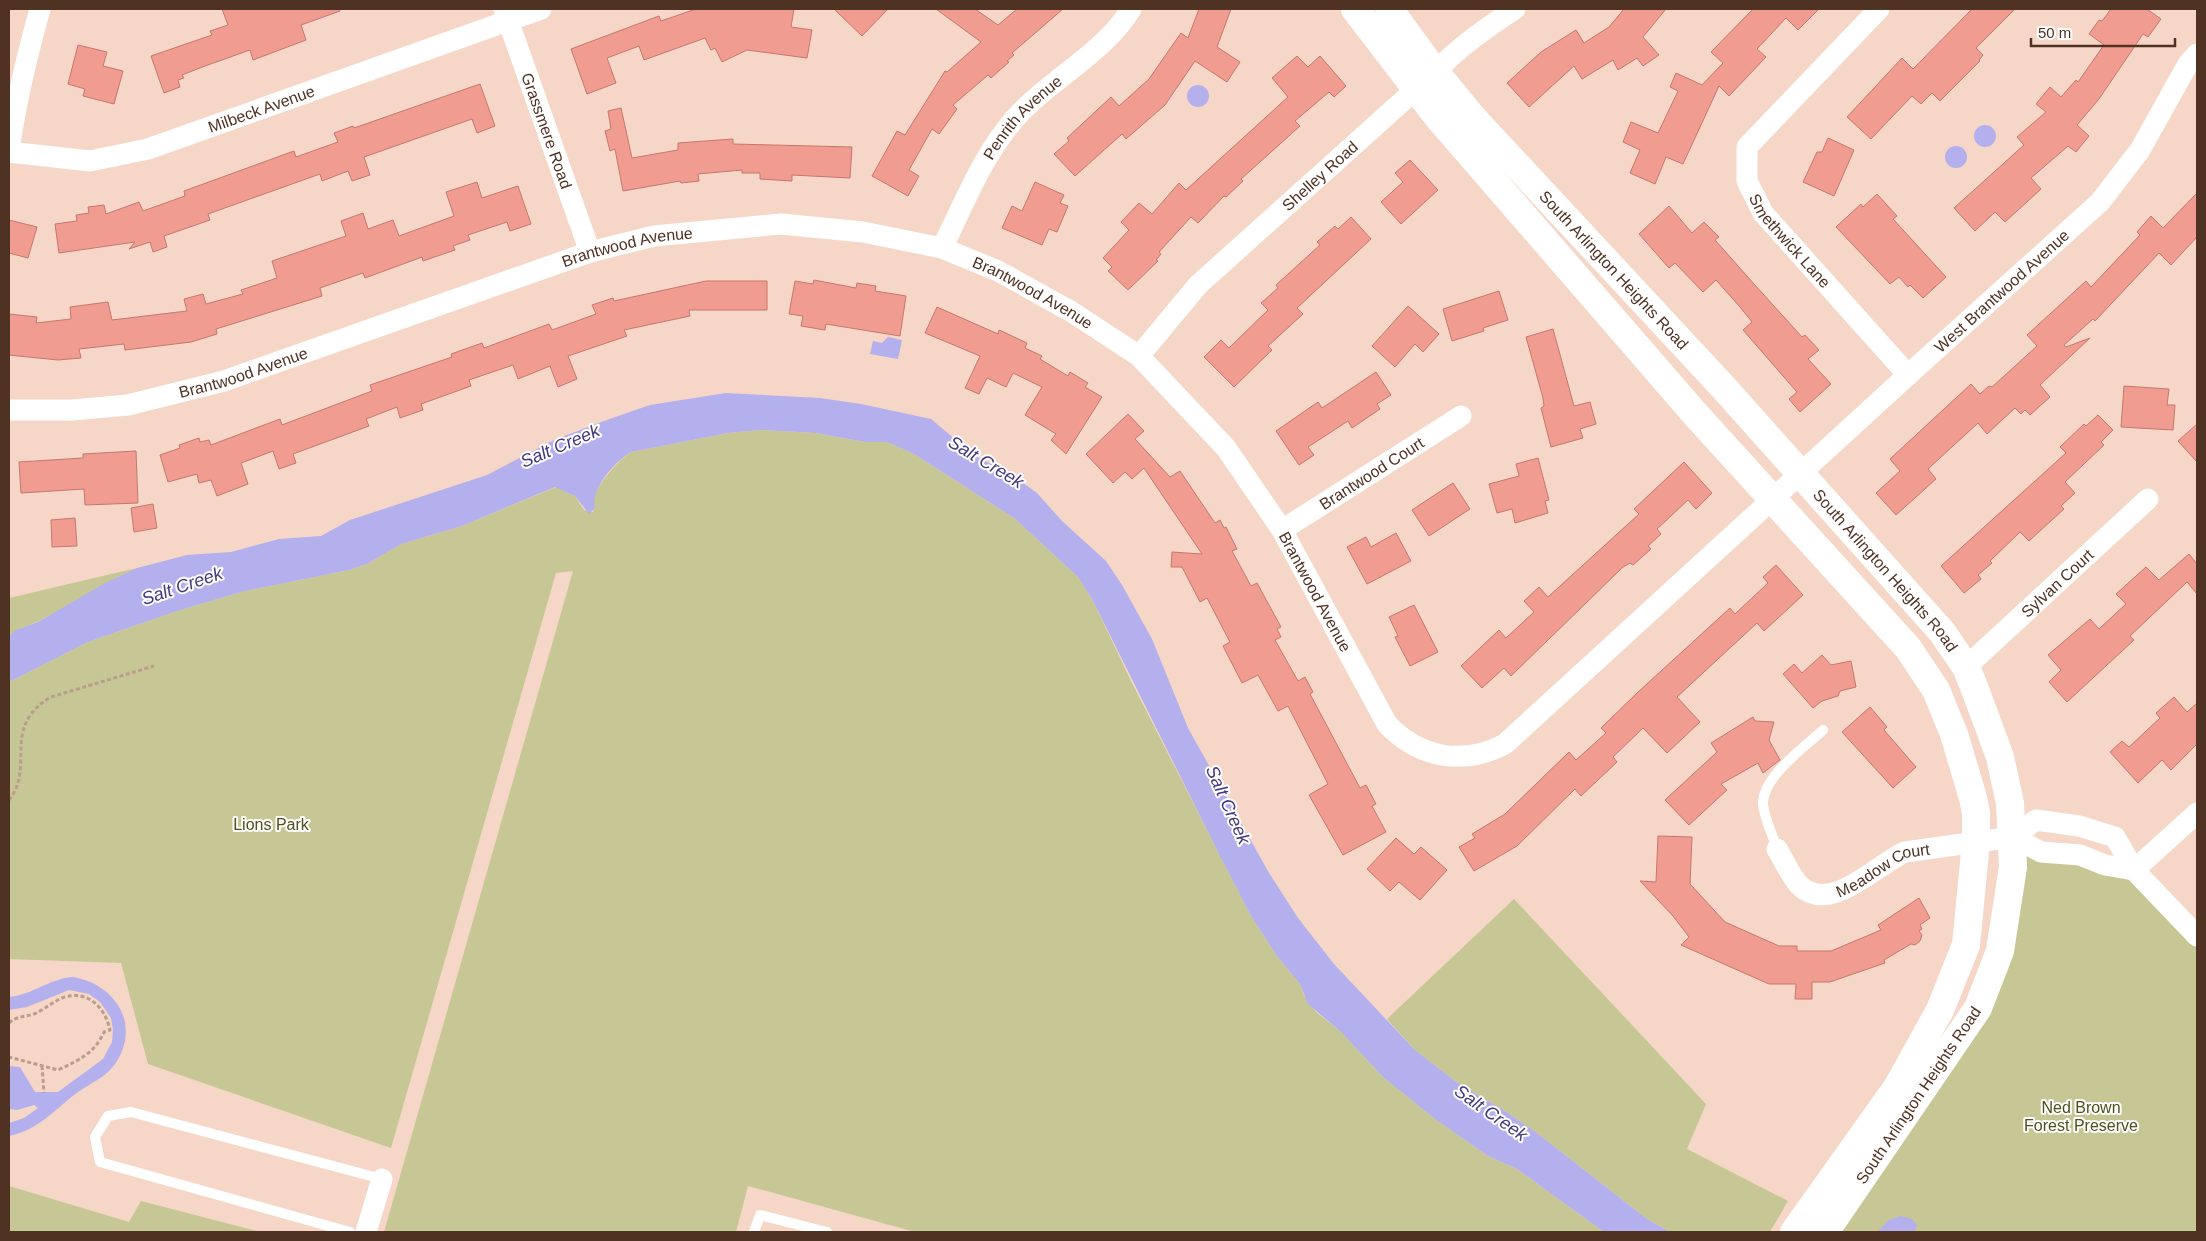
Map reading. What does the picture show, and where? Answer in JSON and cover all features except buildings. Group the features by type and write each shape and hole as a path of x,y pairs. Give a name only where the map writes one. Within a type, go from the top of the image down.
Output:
{"main road":[{"name":"South Arlington Heights Road","path":"1355,9 1414,89 1645,356 1908,648 1936,690 1954,734 1976,813 1976,842 1966,945 1940,1010 1898,1086 1794,1232"},
{"name":"South Arlington Heights Road","path":"1389,9 1435,72 1479,124 1905,588 1942,632 1966,667 2000,757 2010,803 2013,837 2013,867 2000,951 1978,1008 1825,1232"}],"street":[{"path":"9,152 13,121 27,55 40,9"},
{"name":"Milbeck Avenue","path":"9,152 90,161 148,149 506,14 541,9"},
{"name":"Penrith Avenue","path":"942,248 991,149 1020,113 1115,30 1131,9"},
{"name":"Shelley Road","path":"1139,356 1198,285 1435,72 1450,56 1474,36 1514,9"},
{"name":"Smethwick Lane","path":"1879,9 1746,147 1746,182 1763,213 1908,375"},
{"name":"Grassmere Road","path":"506,14 590,252"},
{"name":"West Brantwood Avenue","path":"1773,500 2100,202 2140,150 2188,64 2197,54"},
{"name":"Brantwood Avenue","path":"9,410 72,410 128,405 224,380 590,252 654,236 781,224 863,232 942,248 998,271 1072,312 1139,356 1226,448 1282,530 1387,724 1409,744 1423,751 1437,755 1465,757 1492,750 1504,744 1773,500"},
{"name":"Brantwood Court","path":"1282,530 1461,416"},
{"name":"Sylvan Court","path":"1966,667 2148,498"},
{"path":"2134,870 2197,813"},
{"path":"2134,870 2105,865 2080,856 2041,852 2013,837 2036,820 2079,826 2116,837 2134,870 2197,936"},
{"name":"Meadow Court","path":"1777,849 1798,884 1808,892 1821,894 1849,889 1890,858 1905,852 2013,837"},
{"path":"366,1232 382,1178"}],"lane":[{"path":"1777,849 1763,804 1766,790 1771,779 1823,730"},
{"path":"350,1232 100,1162 95,1138 108,1116 131,1112 382,1178"},
{"path":"754,1232 760,1214 827,1232"}],"path":[{"path":"9,800 17,783 22,734 26,718 37,705 51,697 154,666"},
{"path":"9,1023 20,1016 33,1014 70,996 84,996 104,1011 110,1030 104,1032 97,1046 82,1058 58,1070 9,1057"},
{"path":"42,1066 44,1093"}],"green space":[{"name":"Lions Park","path":"761,430 816,433 865,442 887,442 914,454 1014,518 1078,577 1092,599 1132,683 1251,916 1277,956 1300,984 1304,995 1316,1012 1341,1032 1384,1078 1435,1119 1488,1156 1517,1169 1604,1232 915,1232 748,1186 736,1232 384,1232 573,571 556,573 391,1148 148,1064 121,963 9,959 9,682 88,642 180,610 245,591 349,570 367,564 401,544 462,526 556,487 575,496 584,510 593,512 593,500 603,481 614,467 631,452 728,433"},
{"path":"137,568 43,619 17,630 9,636 9,598"},
{"name":"Ned Brown Forest Preserve","path":"2013,837 2134,870 2197,932 2197,1232 1825,1232 1978,1008"},
{"path":"1514,899 1706,1104 1687,1149 1788,1201 1770,1232 1670,1232 1647,1219 1537,1133 1502,1109 1459,1084 1414,1049 1387,1019"},
{"path":"9,1186 129,1222 141,1201 261,1232 9,1232"}],"water":[{"path":"1198,85 1206,88 1209,96 1206,104 1198,107 1190,104 1187,96 1190,88"},
{"path":"1985,125 1993,128 1996,136 1993,144 1985,147 1977,144 1974,136 1977,128"},
{"path":"1956,146 1964,149 1967,157 1964,165 1956,168 1948,165 1945,157 1948,149"},
{"path":"888,337 902,340 898,359 870,354 873,341 882,343"},
{"name":"Salt Creek","path":"726,393 820,398 861,404 931,419 975,456 1009,473 1037,493 1062,521 1106,561 1122,585 1152,639 1188,728 1269,873 1298,918 1334,964 1414,1049 1459,1084 1502,1109 1537,1133 1647,1219 1670,1232 1604,1232 1517,1169 1488,1156 1435,1119 1384,1078 1341,1032 1308,1004 1300,984 1277,956 1251,916 1092,599 1078,577 1014,518 914,454 887,442 865,442 816,433 761,430 728,433 631,452 618,462 605,477 596,493 595,508 589,514 575,496 555,487 462,526 401,544 367,564 349,570 245,591 180,610 88,642 9,682 9,636 16,630 38,622 105,583 137,568 187,555 231,552 279,539 321,536 350,520 487,475 554,440 604,421 650,405"},
{"path":"72,977 87,981 101,988 112,997 120,1008 125,1021 126,1035 123,1049 115,1064 103,1076 78,1092 38,1124 9,1136 9,1123 24,1118 38,1108 34,1105 17,1110 9,1109 9,1066 20,1067 35,1092 58,1092 103,1059 112,1042 111,1018 100,1002 89,994 69,990 27,1007 9,1010 9,997"},
{"path":"1901,1216 1912,1219 1917,1225 1914,1232 1877,1232 1889,1220"}]}
